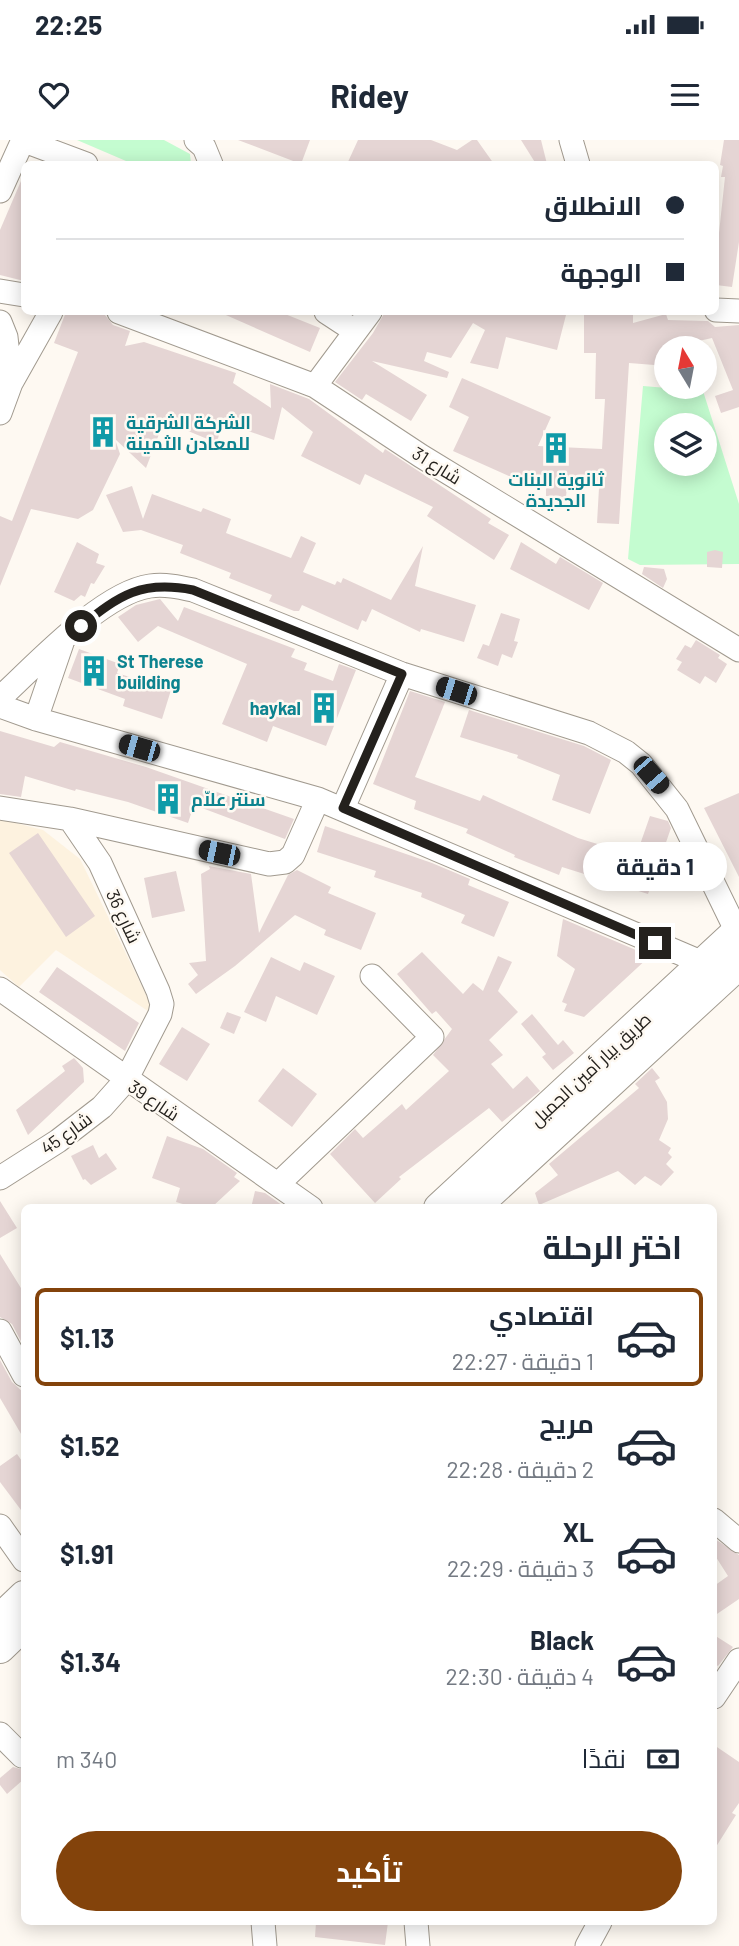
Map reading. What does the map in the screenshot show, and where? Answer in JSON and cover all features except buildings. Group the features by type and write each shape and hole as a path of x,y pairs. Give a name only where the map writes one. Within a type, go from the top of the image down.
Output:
{"main road":[{"name":"طريق بيار أمين الجميل","path":"443,1204 738,931"},
{"name":"طريق بيار أمين الجميل","path":"478,1204 739,964"},
{"path":"0,1619 21,1599"},
{"path":"0,1648 21,1628"}],"street":[{"path":"0,191 23,140 78,161"},
{"path":"196,140 204,147 210,161"},
{"path":"571,140 577,161"},
{"path":"0,291 21,294"},
{"path":"719,310 739,311"},
{"path":"0,413 11,383 49,315"},
{"name":"شارع 31","path":"127,315 315,386 421,456 739,650"},
{"path":"331,315 355,331"},
{"path":"315,386 368,315"},
{"path":"0,322 6,337 11,383"},
{"path":"0,698 63,640 117,598 148,586 169,585 193,590 402,674 589,733 641,764 677,809 738,931"},
{"path":"36,719 63,640"},
{"path":"343,808 402,674"},
{"path":"0,706 36,719 343,808 704,963"},
{"path":"0,808 70,820 269,864 285,862 293,856 318,799"},
{"name":"شارع 36","path":"70,820 100,863 161,999 160,1014 125,1080"},
{"path":"278,1184 432,1037 372,976"},
{"name":"شارع 39","path":"0,989 125,1080 306,1204"},
{"name":"شارع 45","path":"0,1178 58,1141 102,1107 125,1080"},
{"path":"0,1331 21,1370"},
{"path":"717,1523 739,1541"},
{"path":"0,1526 21,1556"},
{"path":"717,1693 739,1660"},
{"path":"0,1734 21,1755"},
{"path":"263,1925 265,1946"},
{"path":"416,1925 418,1946"},
{"path":"578,1925 588,1944"},
{"path":"588,1944 598,1925"}],"shaded area":[{"path":"0,819 43,830 80,859 149,1001 151,1013 56,950 19,987 0,970"}],"green space":[{"path":"77,140 164,140 190,154 191,161 126,161"},
{"path":"643,386 654,387 654,399 706,399 710,413 654,413 654,476 717,476 717,435 739,504 739,564 640,565 628,559"}],"place":[{"name":"الشركة الشرقية للمعادن الثمينة","path":"103,432"},
{"name":"ثانوية البنات الجديدة","path":"556,448"},
{"name":"St Therese building","path":"94,671"},
{"name":"haykal","path":"324,708"},
{"name":"سنتر علاّم","path":"168,799"}],"route":[{"path":"81,626 117,598 148,586 169,585 193,590 402,674 343,808 655,943"}]}
